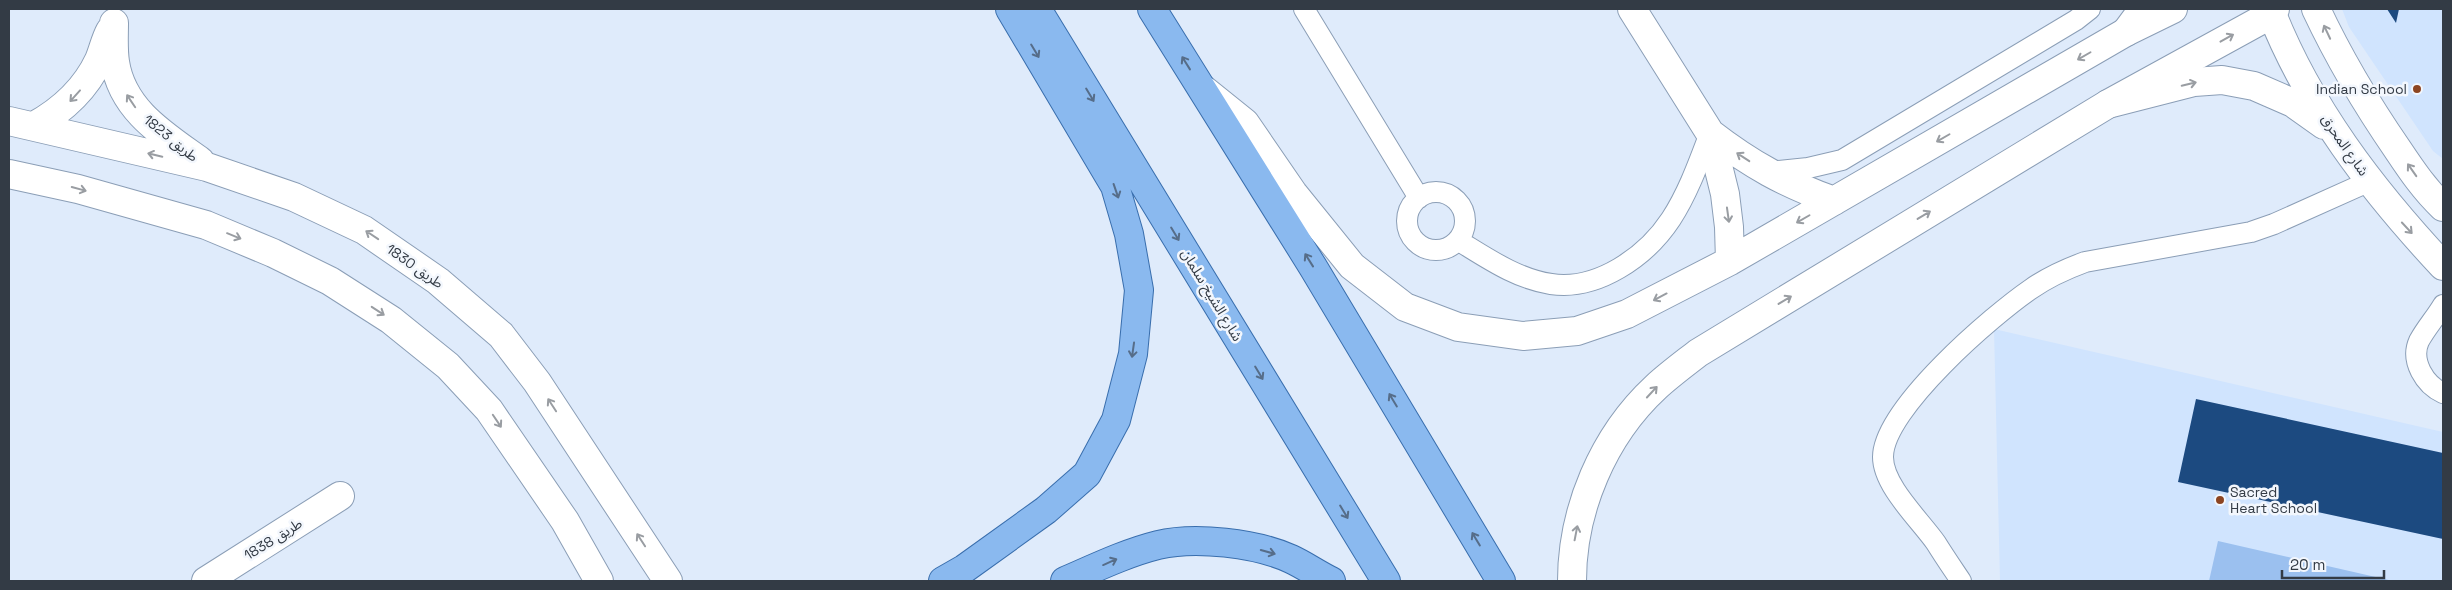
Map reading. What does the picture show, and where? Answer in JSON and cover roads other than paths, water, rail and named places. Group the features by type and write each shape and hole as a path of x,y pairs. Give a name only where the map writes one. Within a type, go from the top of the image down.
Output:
{"main road":[{"path":"972,581 1086,474 1116,420 1134,354 1139,290 1129,234 1115,186 1010,9"},
{"name":"شارع الشيخ سلمان","path":"1037,9 1386,581"},
{"path":"1152,9 1313,267 1500,581"},
{"path":"943,581 964,569 1046,510"},
{"path":"1065,581 1119,558 1160,544 1202,541 1246,546 1290,558 1331,581"}],"street":[{"path":"1632,9 1710,133 1725,194 1730,260"},
{"path":"2126,32 2143,9"},
{"path":"1202,89 1245,123 1293,193 1352,266 1405,308 1458,327 1523,336 1577,331 1627,314 1730,260 2126,32 2173,9"},
{"path":"2316,9 2333,45 2374,116 2427,192 2443,207"},
{"path":"1572,581 1572,554 1579,519 1596,469 1623,425 1655,387 1698,353 2108,104 2272,10"},
{"name":"شارع المحرق","path":"2272,10 2305,82 2335,134 2394,214 2443,266"},
{"name":"طريق 1823","path":"22,123 55,115 74,99 88,80 116,16"},
{"name":"طريق 1823","path":"116,16 115,61 120,82 129,100 152,125 208,167"},
{"path":"2108,104 2194,82 2222,80 2254,86 2294,103 2335,134"},
{"name":"طريق 1830","path":"22,123 208,167 294,197 364,230 438,280 501,335 537,382 668,581"},
{"path":"1710,133 1766,172 1800,188 1834,200"},
{"path":"16,177 206,225 273,253 330,281 391,320 448,366 489,410 565,521 599,581"},
{"name":"طريق 1838","path":"206,581 340,496"}],"lane":[{"path":"1304,9 1420,198"},
{"path":"1766,172 1827,165 1855,154 2067,25 2090,9"},
{"path":"1459,241 1499,265 1549,284 1572,286 1599,280 1644,250 1671,220 1685,194 1710,133"},
{"path":"1961,581 1886,474 1883,456 1888,435 1899,416 1922,387 1992,317 2039,284 2061,271 2085,262 2251,232 2274,224 2370,181"},
{"path":"1430,193 1442,193 1453,198 1461,206 1465,218 1464,230 1459,241 1447,249 1434,251 1420,246 1411,236 1407,222 1410,208 1420,198 1430,193"},
{"path":"2443,305 2418,343 2417,360 2423,376 2435,389 2443,393"}],"place":[{"name":"Indian School","path":"2417,89"},
{"name":"Sacred Heart School","path":"2220,500"}]}
